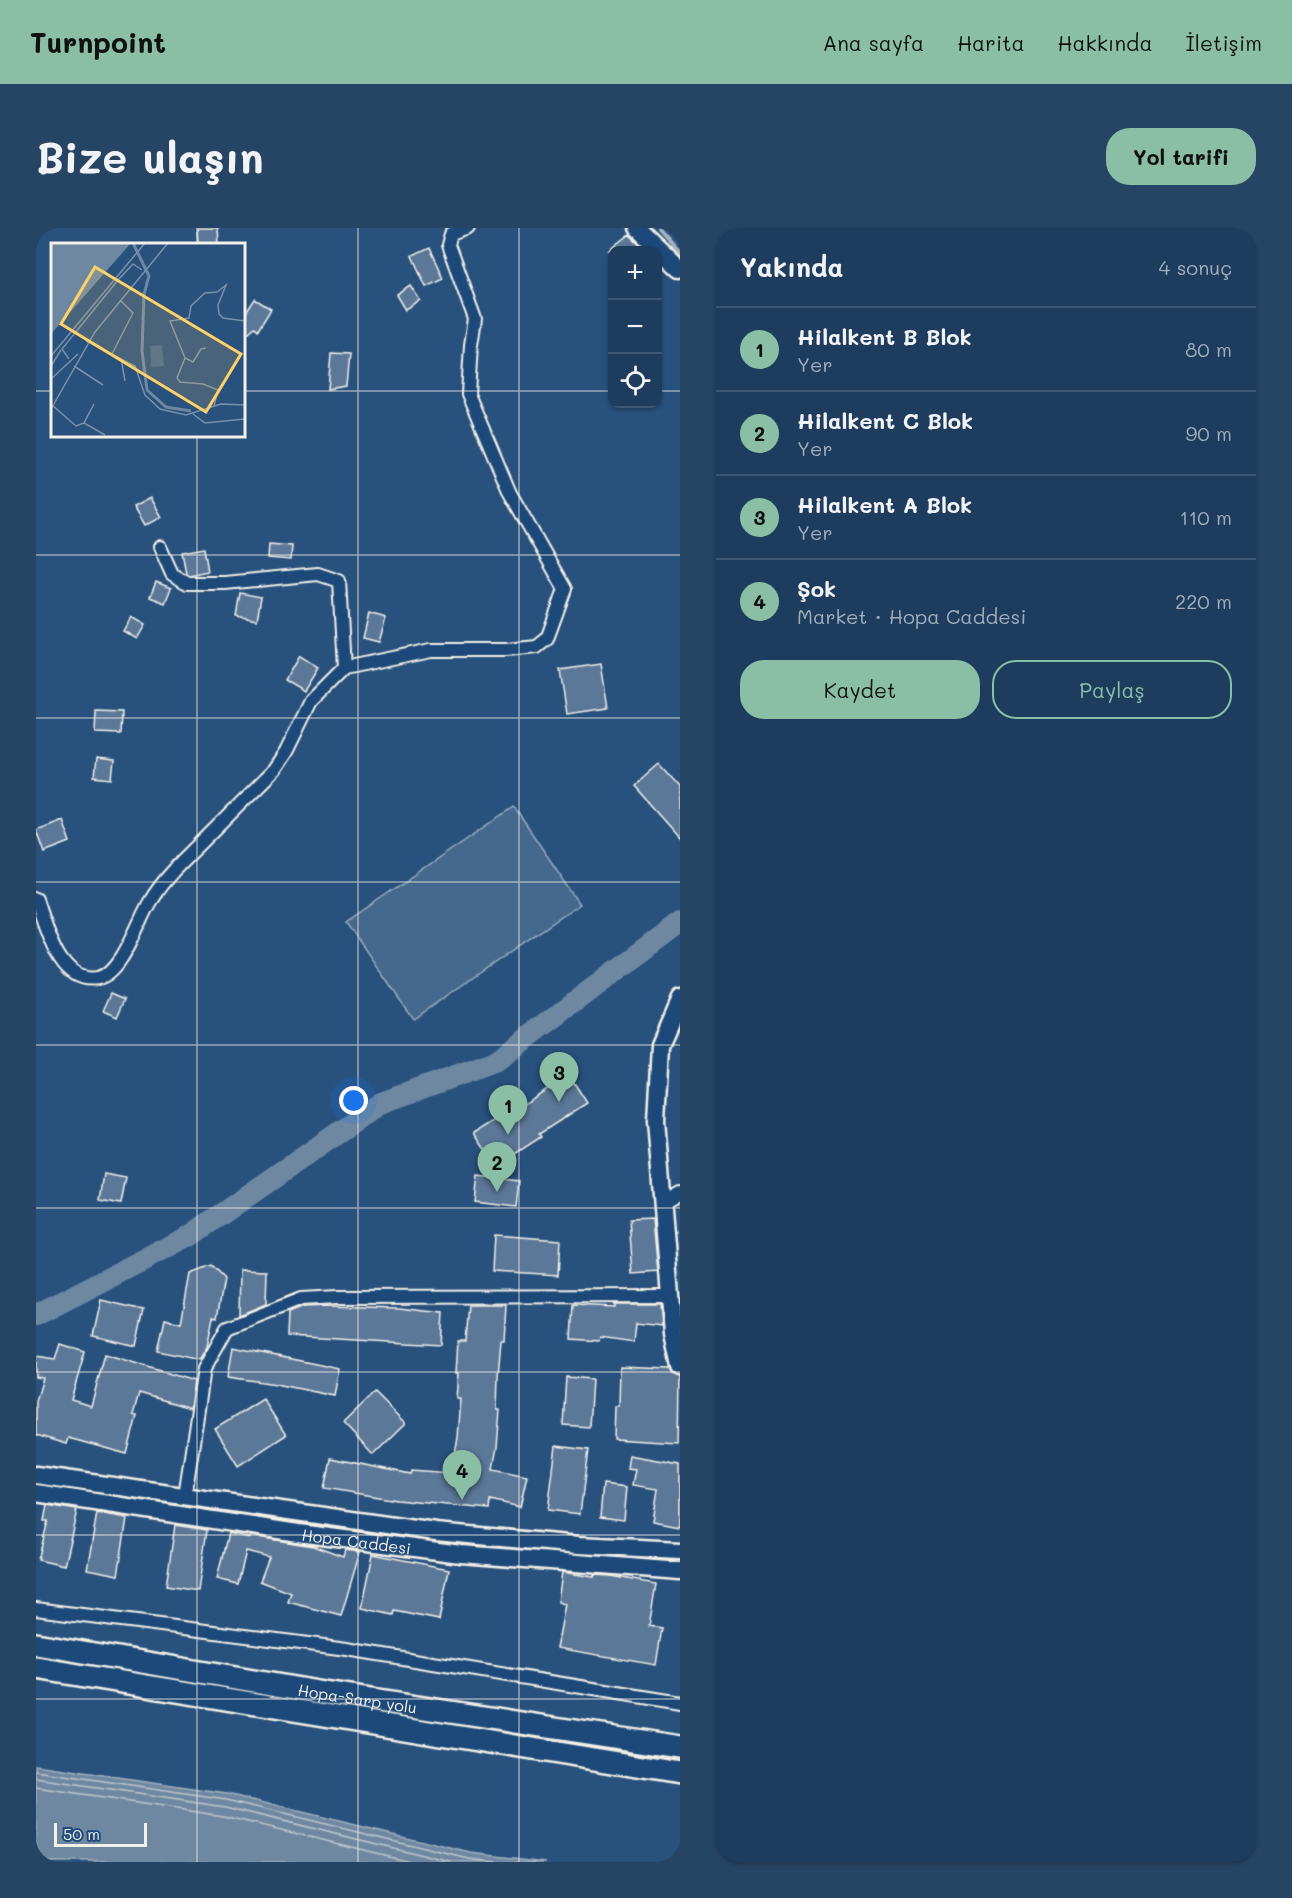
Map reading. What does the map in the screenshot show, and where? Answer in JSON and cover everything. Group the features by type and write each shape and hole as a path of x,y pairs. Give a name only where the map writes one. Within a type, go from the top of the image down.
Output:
{"highway":[{"name":"Hopa-Sarp yolu","path":"36,1644 318,1692 680,1747"},
{"path":"36,1668 680,1773"}],"main road":[{"path":"637,228 680,269"},
{"path":"680,999 660,1045 657,1120 673,1334 680,1367"},
{"name":"Hopa Caddesi","path":"36,1475 436,1532 579,1545 680,1550"},
{"name":"Hopa Caddesi","path":"36,1494 298,1533 461,1554 680,1571"}],"street":[{"path":"36,899 63,965 74,975 96,979 107,975 120,961 151,899 172,872 274,770 286,753 311,701 344,668 430,650 506,650 537,647 547,639 566,590 510,493 468,394 475,320 448,241 451,234 468,228"},
{"path":"160,547 172,574 187,583 225,583 318,574 339,581 344,668"},
{"path":"664,1202 680,1193"},
{"path":"185,1496 204,1369 227,1328 302,1299 670,1296"},
{"path":"36,1609 346,1649 680,1703"}],"shaded area":[{"path":"514,807 580,904 413,1019 346,922"}],"water":[{"path":"36,1766 227,1794 471,1853 546,1862 36,1862"}],"building":[{"path":"197,228 218,228 219,243 198,243"},
{"path":"629,235 641,246 615,246"},
{"path":"429,248 443,278 426,286 412,256"},
{"path":"411,286 421,301 406,310 397,295"},
{"path":"255,299 271,309 258,330 255,327 244,336 244,316"},
{"path":"331,353 349,354 346,386 328,389"},
{"path":"150,498 161,517 144,526 133,507"},
{"path":"269,544 292,546 291,560 268,558"},
{"path":"204,548 208,571 189,575 186,573 182,552"},
{"path":"156,582 171,588 165,603 150,597"},
{"path":"240,593 261,597 257,620 236,616"},
{"path":"369,613 386,618 379,642 363,638"},
{"path":"131,617 145,625 137,639 123,631"},
{"path":"299,656 318,668 304,691 285,680"},
{"path":"601,664 608,708 567,714 560,670"},
{"path":"96,711 122,712 121,734 95,733"},
{"path":"96,759 114,761 112,779 94,777"},
{"path":"659,764 680,787 680,838 634,786"},
{"path":"62,820 70,842 44,852 36,830"},
{"path":"111,993 125,999 117,1017 103,1011"},
{"path":"569,1075 587,1103 539,1134 541,1137 496,1166 474,1133"},
{"path":"104,1174 126,1178 121,1204 100,1200"},
{"path":"478,1176 519,1181 516,1207 475,1202"},
{"path":"653,1219 658,1272 633,1274 629,1220"},
{"path":"494,1235 560,1240 558,1275 492,1271"},
{"path":"211,1266 224,1279 217,1318 213,1317 207,1347 199,1360 158,1351 165,1319 181,1323 190,1274"},
{"path":"240,1270 267,1271 266,1304 239,1315"},
{"path":"101,1300 144,1310 136,1346 93,1336"},
{"path":"614,1304 660,1304 662,1326 636,1323 634,1342 600,1337 599,1341 571,1339 573,1305 614,1307"},
{"path":"468,1305 506,1305 504,1340 501,1340 498,1376 497,1410 500,1410 493,1469 527,1476 520,1507 490,1500 489,1509 396,1500 324,1488 330,1458 410,1474 411,1470 452,1473 461,1399 457,1399 458,1341 465,1341"},
{"path":"303,1307 399,1308 443,1313 441,1345 287,1336 288,1313"},
{"path":"60,1344 85,1352 71,1400 91,1406 105,1354 194,1381 190,1408 139,1393 133,1415 137,1416 127,1454 68,1438 66,1444 36,1435 36,1401 43,1378 36,1377 36,1356 55,1359"},
{"path":"233,1347 340,1369 335,1396 228,1377"},
{"path":"620,1367 670,1369 673,1374 680,1377 679,1443 614,1439 615,1406 619,1406"},
{"path":"566,1377 592,1379 589,1427 563,1425"},
{"path":"375,1392 406,1423 373,1455 343,1423"},
{"path":"263,1399 286,1435 238,1466 215,1429"},
{"path":"556,1446 588,1450 580,1514 548,1510"},
{"path":"630,1455 680,1464 680,1526 653,1521 658,1489 633,1485 636,1469 628,1468"},
{"path":"603,1484 627,1487 624,1520 600,1517"},
{"path":"47,1505 77,1510 64,1566 38,1560 48,1521 44,1521"},
{"path":"97,1513 127,1518 118,1575 87,1569"},
{"path":"175,1525 207,1530 198,1591 166,1586"},
{"path":"228,1533 313,1546 343,1557 345,1550 360,1552 341,1616 288,1602 291,1593 260,1581 269,1557 246,1551 238,1584 217,1579"},
{"path":"373,1554 449,1569 439,1620 394,1611 393,1615 362,1608"},
{"path":"562,1572 594,1577 594,1575 610,1576 656,1584 649,1626 662,1628 656,1665 557,1648 565,1604 558,1602"}],"waterway":[{"path":"658,228 680,253"},
{"path":"36,1315 190,1236 381,1103 496,1061 680,923"}],"place":[{"name":"Hilalkent A Blok","path":"559,1102"},
{"name":"Hilalkent B Blok","path":"508,1135"},
{"name":"Hilalkent C Blok","path":"497,1192"},
{"name":"Şok","path":"462,1500"}]}
